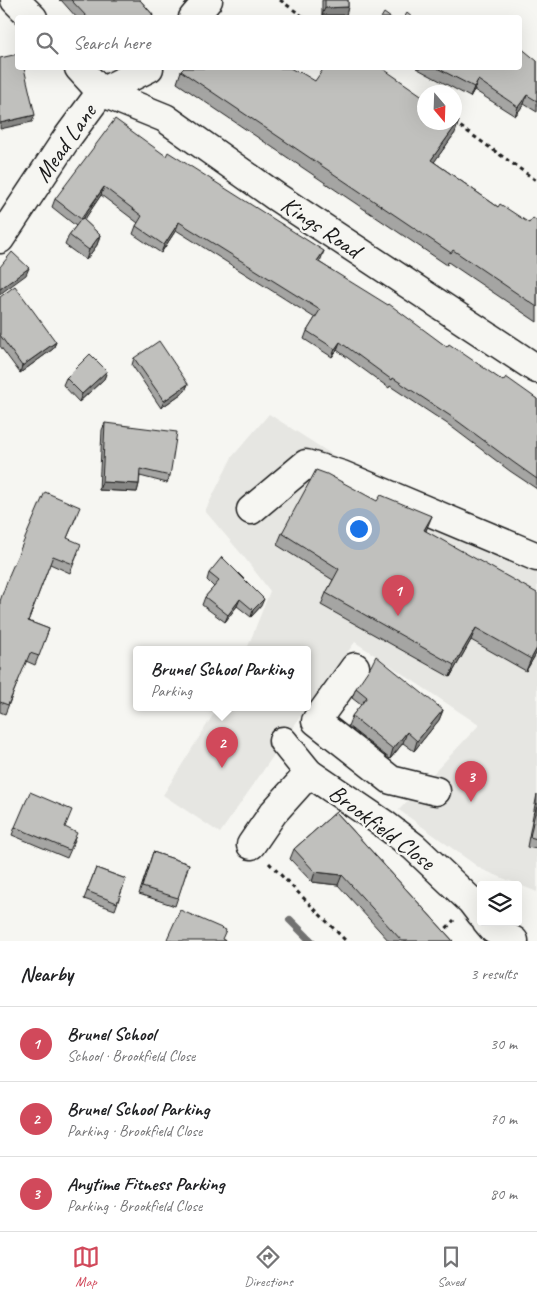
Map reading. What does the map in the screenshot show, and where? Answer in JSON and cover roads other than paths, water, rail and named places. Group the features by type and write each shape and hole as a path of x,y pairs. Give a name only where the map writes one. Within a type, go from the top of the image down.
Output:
{"street":[{"path":"15,0 30,15"},
{"path":"195,15 208,0"},
{"path":"81,70 102,92"},
{"name":"Mead Lane","path":"0,239 67,138 102,92 144,70"},
{"name":"Kings Road","path":"102,92 165,118 275,196 537,369"},
{"path":"251,510 306,464 342,476 537,557"},
{"path":"355,667 316,721 391,780 436,791"},
{"name":"Brookfield Close","path":"283,740 309,773 384,824 414,847 477,909"},
{"path":"251,844 273,813 309,773"},
{"path":"490,926 514,941"}],"waterway":[{"path":"290,920 311,941"}],"place":[{"name":"Brunel School","path":"398,616"},
{"name":"Brunel School Parking","path":"222,768"},
{"name":"Anytime Fitness Parking","path":"471,802"}]}
